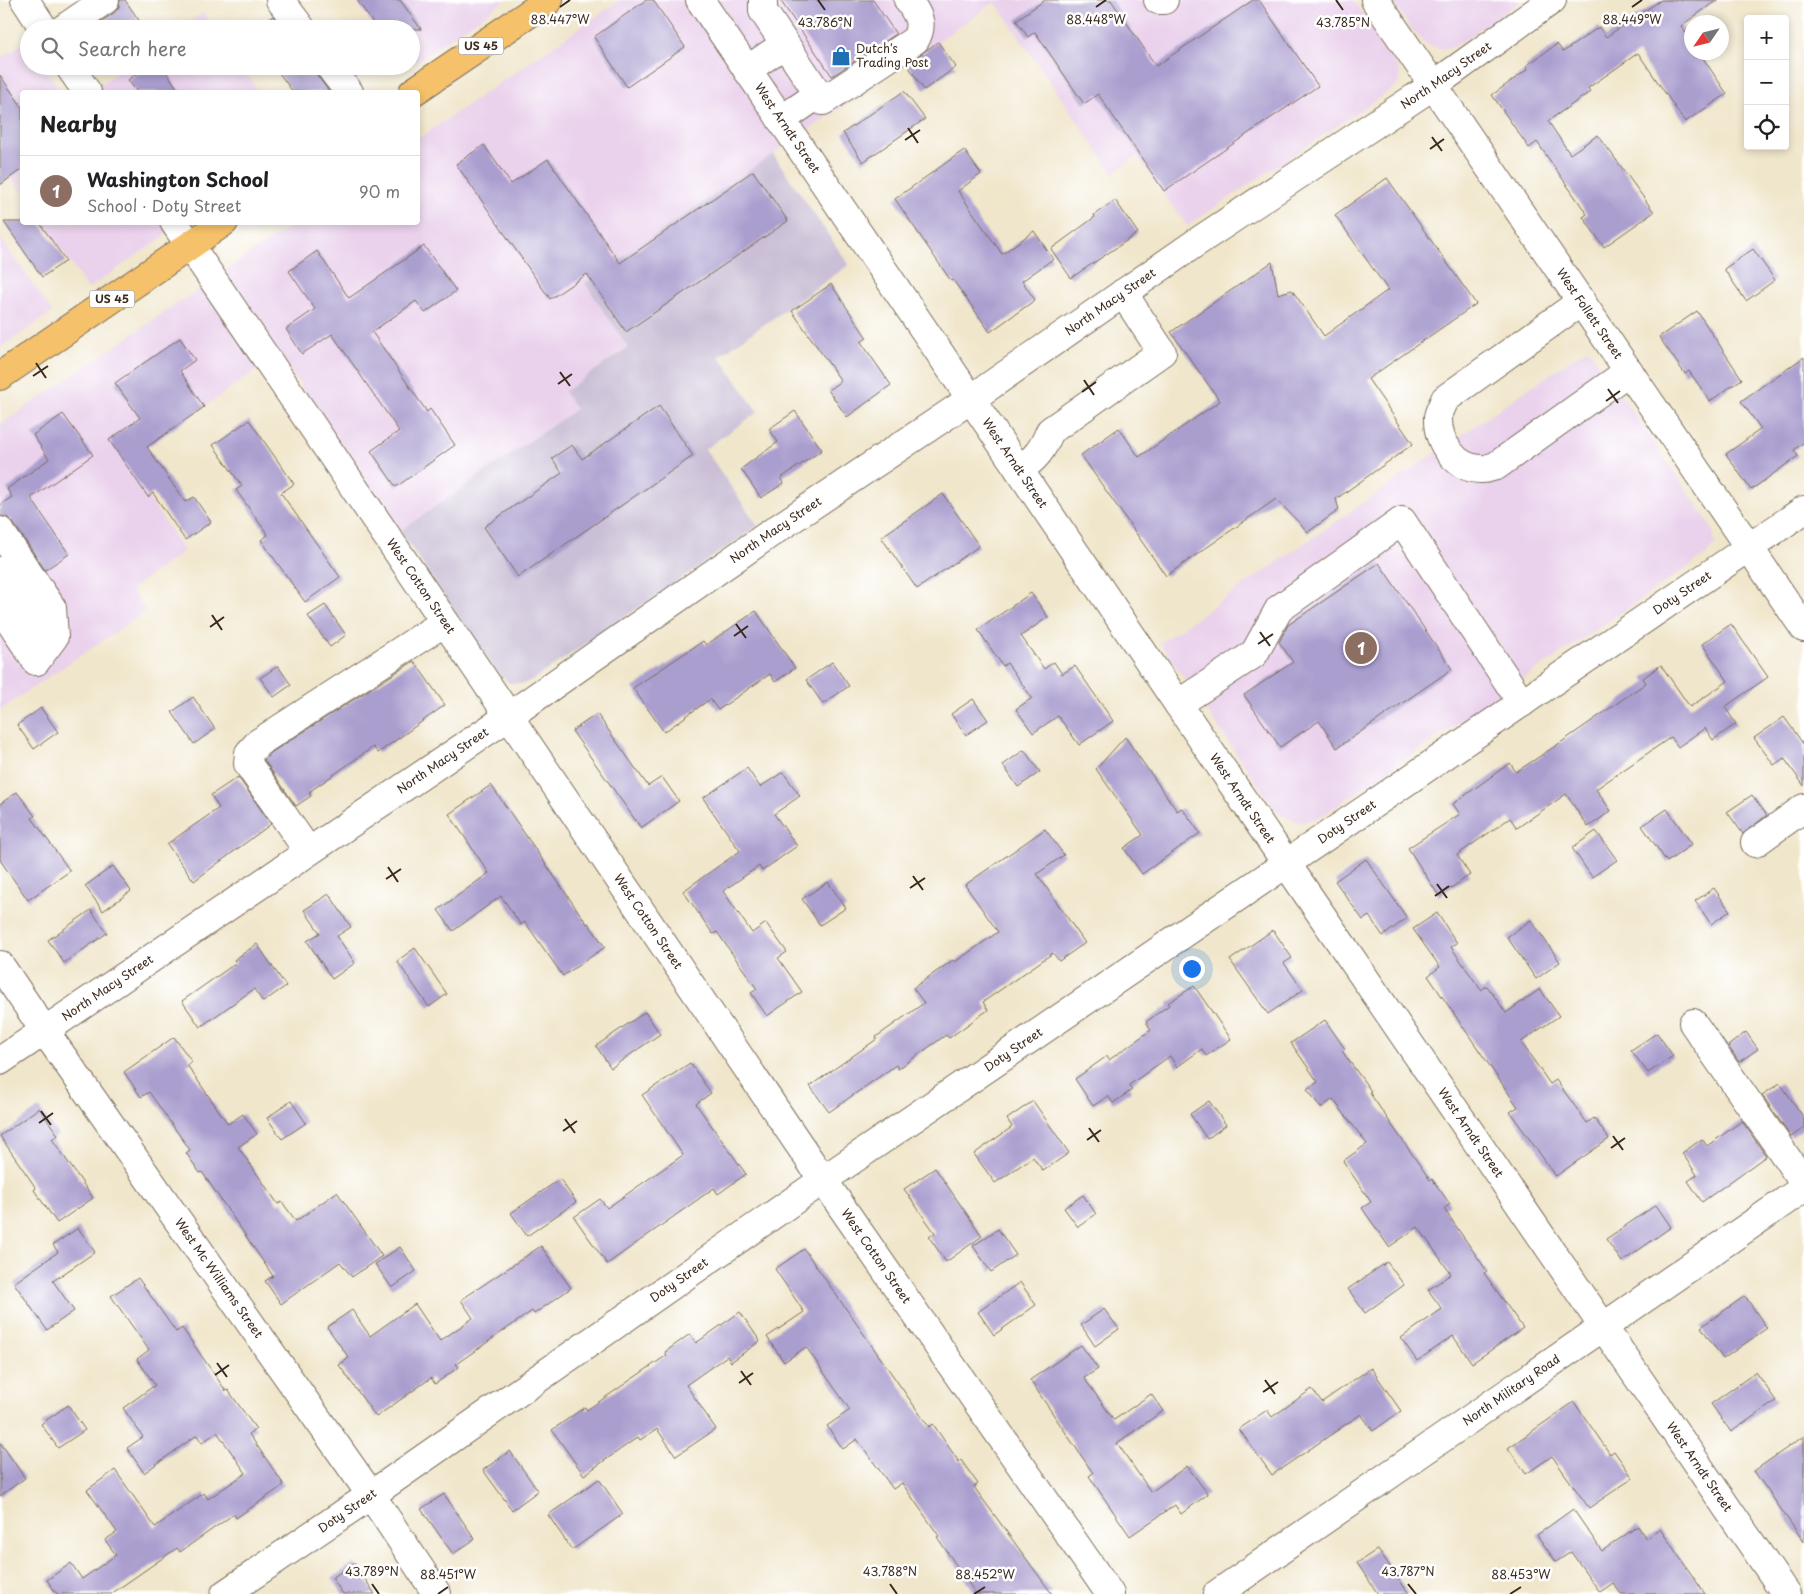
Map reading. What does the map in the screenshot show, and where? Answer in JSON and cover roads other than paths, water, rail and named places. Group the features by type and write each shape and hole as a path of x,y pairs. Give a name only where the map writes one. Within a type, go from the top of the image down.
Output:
{"main road":[{"name":"US 45","path":"416,90 549,0"},
{"name":"US 45","path":"0,376 220,225"}],"street":[{"path":"25,0 38,20"},
{"path":"76,20 105,0"},
{"path":"280,0 295,20"},
{"name":"West Arndt Street","path":"700,0 1286,863 1786,1594"},
{"path":"763,0 763,11 821,98"},
{"path":"1158,0 1164,0"},
{"name":"West Follett Street","path":"1376,0 1804,628"},
{"name":"North Macy Street","path":"0,1061 509,716 768,535 971,399 1194,244 1434,85 1552,0"},
{"path":"781,120 821,98 914,40 920,28 914,8"},
{"path":"747,70 785,44"},
{"path":"75,75 86,90"},
{"path":"336,75 347,90"},
{"name":"West Cotton Street","path":"176,225 823,1180 1110,1594"},
{"path":"1019,470 1037,457 1050,431 1162,352 1123,293"},
{"path":"1582,301 1445,399 1438,416 1440,434 1447,449 1461,464 1481,469 1496,466 1629,371"},
{"name":"Doty Street","path":"225,1594 371,1495 823,1180 1804,510"},
{"path":"1178,704 1254,654 1279,609 1402,521 1522,703"},
{"path":"0,531 52,608 54,637 36,661"},
{"path":"0,571 34,621 36,661"},
{"path":"0,607 36,661"},
{"path":"308,851 248,764 249,753 258,743 445,622"},
{"path":"1755,843 1804,808"},
{"name":"West Mc Williams Street","path":"0,965 371,1495 436,1594"},
{"path":"1693,1023 1804,1183"},
{"name":"North Military Road","path":"1217,1594 1804,1188"}],"place":[{"name":"Dutch's Trading Post","path":"841,56"},
{"name":"Washington School","path":"1361,648"}]}
